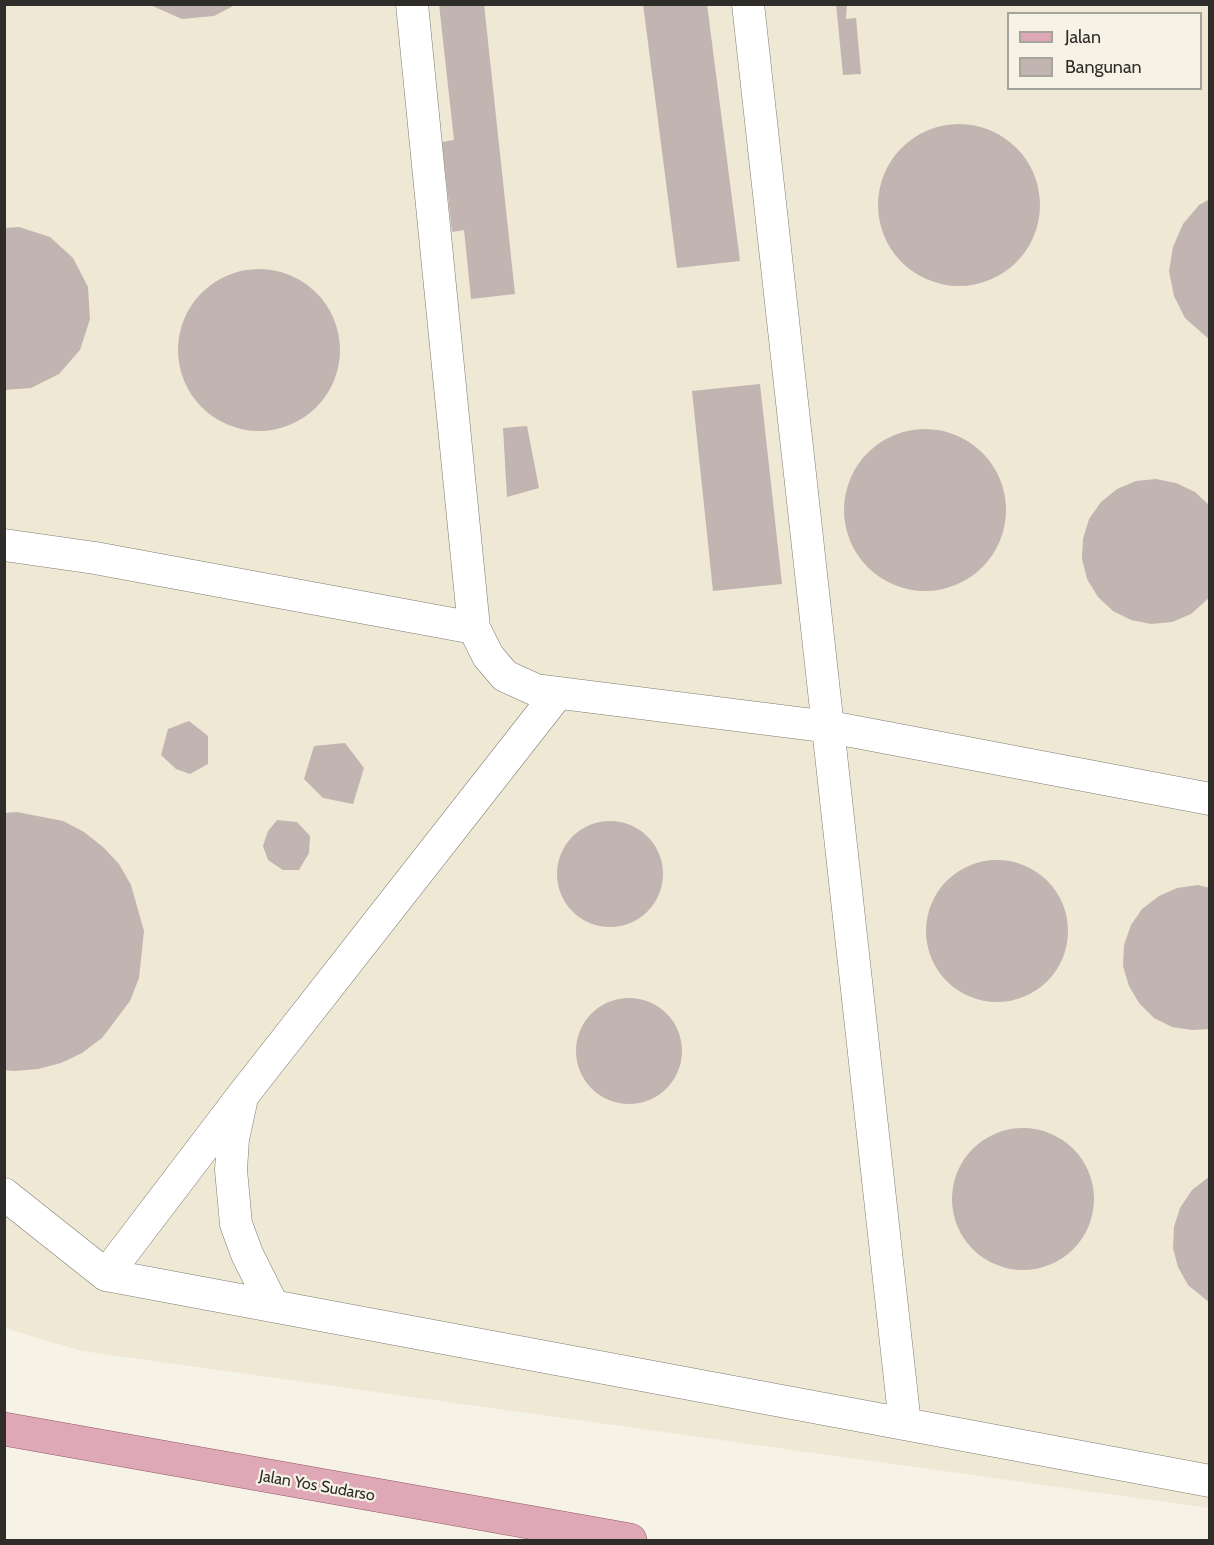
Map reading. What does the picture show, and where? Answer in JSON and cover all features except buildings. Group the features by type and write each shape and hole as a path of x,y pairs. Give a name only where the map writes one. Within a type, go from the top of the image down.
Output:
{"main road":[{"name":"Jalan Yos Sudarso","path":"4,1429 630,1540"}],"lane":[{"path":"412,4 474,628 488,656 505,676 536,690 830,728 1209,799"},
{"path":"748,4 830,728 905,1424"},
{"path":"4,545 95,558 474,628"},
{"path":"106,1275 243,1095 558,693"},
{"path":"243,1095 232,1149 236,1224 247,1254 273,1306"},
{"path":"4,1194 106,1275 1209,1481"}],"shaded area":[{"path":"4,5 1209,5 1209,1508 82,1351 5,1328"}]}
